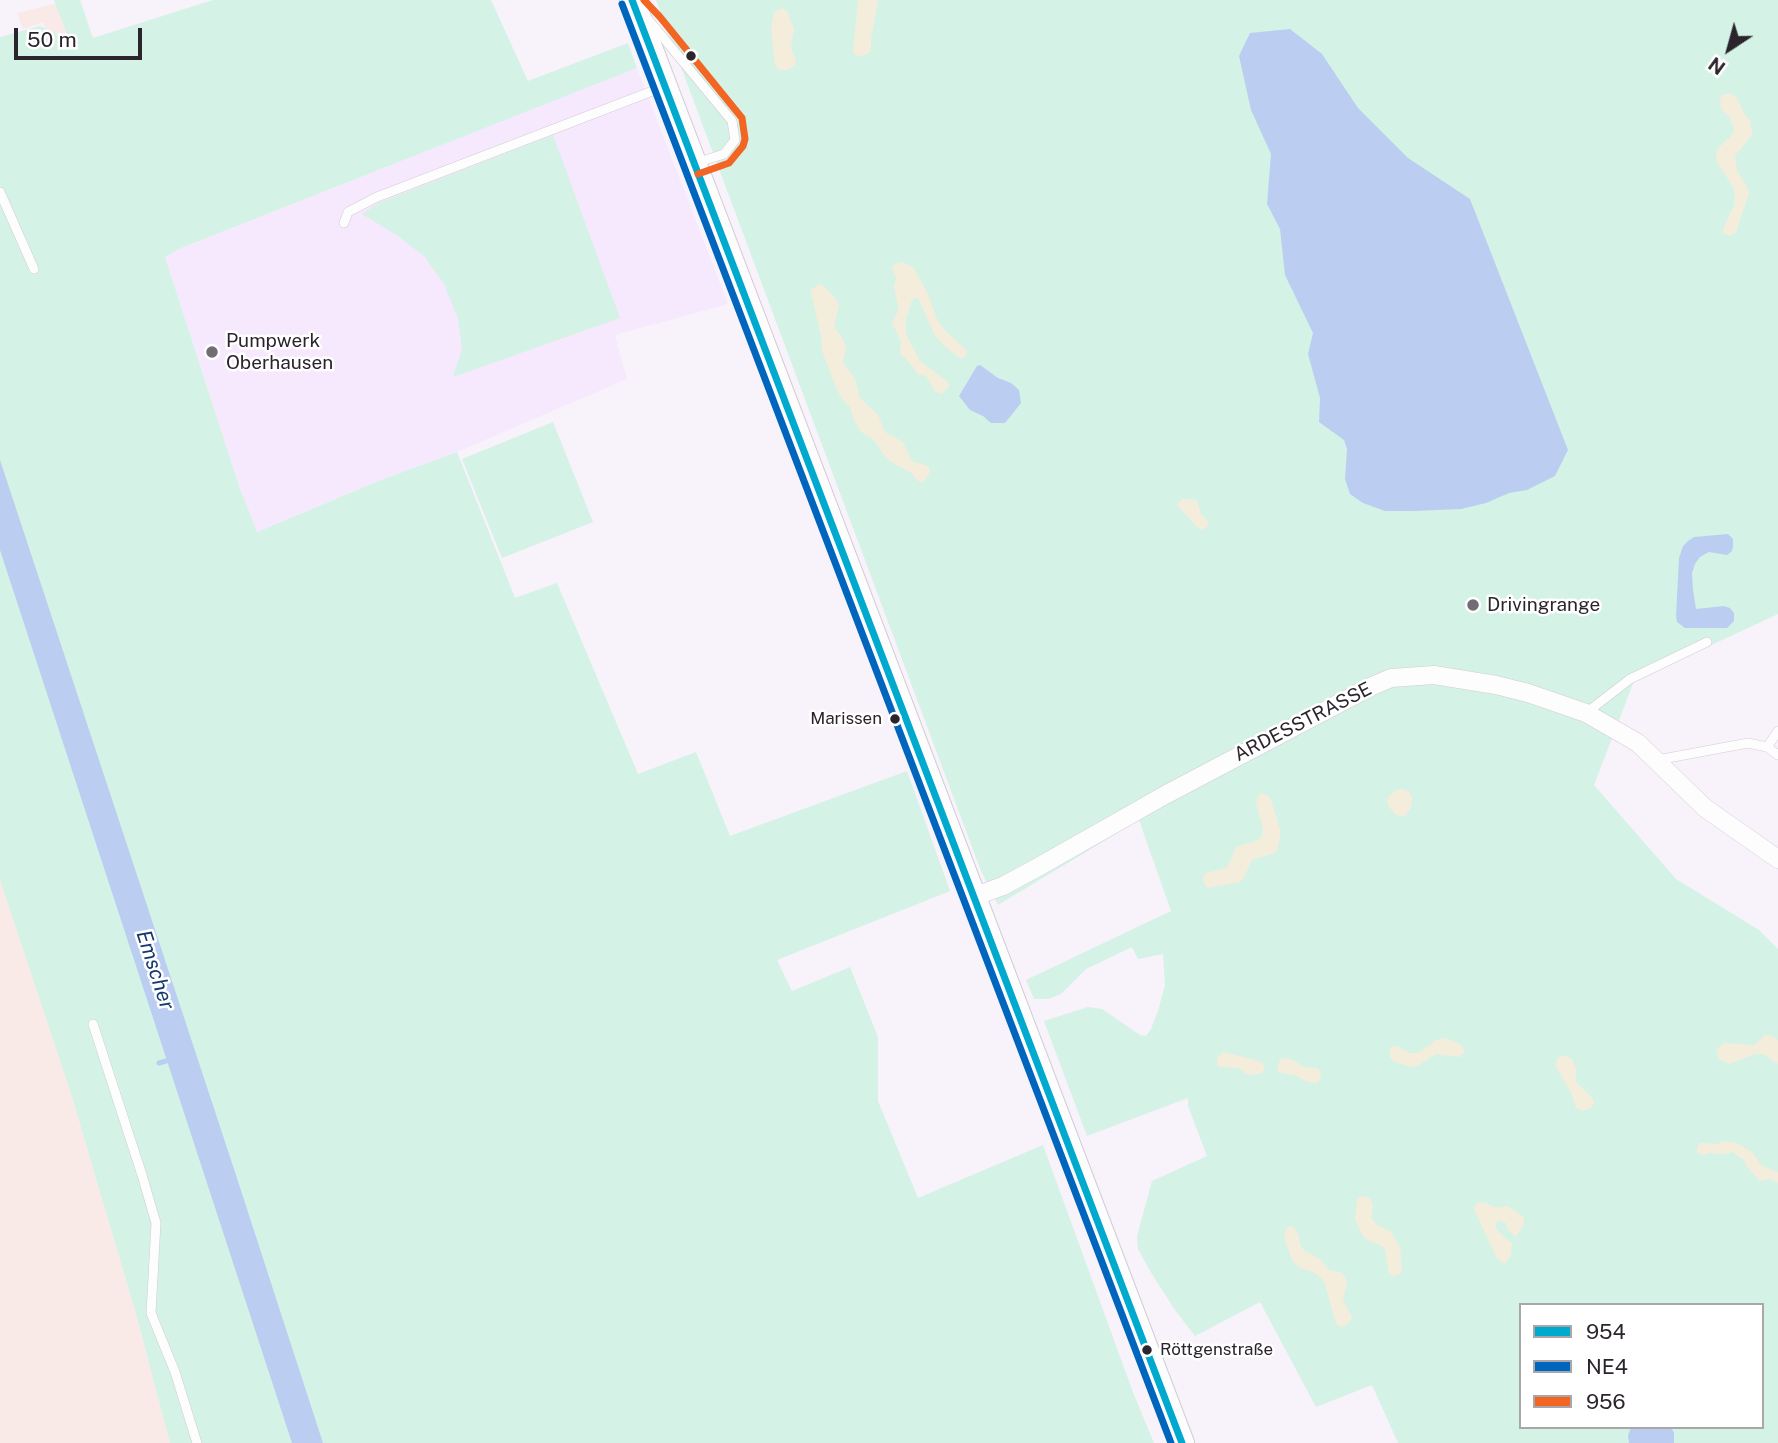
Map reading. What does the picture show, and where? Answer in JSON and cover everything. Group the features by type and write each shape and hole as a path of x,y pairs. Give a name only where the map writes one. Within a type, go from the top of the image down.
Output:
{"main road":[{"path":"633,3 1182,1443"}],"street":[{"name":"ARDESSTRASSE","path":"973,897 1003,886 1165,795 1370,687 1391,678 1434,675 1496,685 1586,713 1638,743 1704,808 1778,859"}],"lane":[{"path":"633,3 732,121 735,140 724,154 695,164"},
{"path":"344,223 348,212 377,197 664,86"},
{"path":"0,192 34,269"},
{"path":"1586,713 1630,679 1707,642"},
{"path":"1767,747 1778,731"},
{"path":"1656,760 1748,743 1767,747 1778,755"},
{"path":"93,1024 156,1223 151,1313 175,1372 197,1443"}],"shaded area":[{"path":"61,2 82,61 58,69 43,22 23,29 17,13"},
{"path":"637,68 728,304 615,335 627,379 457,452 256,532 165,257 181,248"},
{"path":"0,880 71,1094 136,1314 170,1443 0,1443"}],"green space":[{"path":"54,0 80,0 93,38 213,0 491,0 528,81 628,43 637,68 181,248 165,257 239,486 257,532 381,480 457,452 515,598 557,583 638,774 696,752 730,836 907,771 950,891 777,960 792,991 850,967 878,1037 878,1101 918,1198 1043,1145 1154,1443 170,1443 136,1314 71,1094 0,880 0,37 40,26 69,39"},
{"path":"656,0 1778,0 1778,614 1634,681 1594,785 1676,879 1759,930 1778,949 1778,1443 1398,1443 1372,1385 1316,1407 1260,1302 1195,1336 1150,1271 1138,1249 1137,1236 1152,1181 1207,1156 1188,1106 1188,1098 1087,1136 1044,1021 1088,1007 1102,1009 1140,1035 1146,1036 1158,1011 1165,985 1163,954 1138,959 1132,947 1086,969 1061,994 1048,999 1034,999 1026,980 1171,911 1139,820 998,905 981,871"},
{"path":"553,135 620,318 453,377 462,349 458,319 444,284 424,256 362,214 378,203"},
{"path":"553,422 593,522 502,558 462,459"}],"sand":[{"path":"858,0 878,0 871,51 859,56 853,51"},
{"path":"783,8 787,11 794,29 791,46 796,60 795,66 788,70 779,70 775,65 771,27 774,12"},
{"path":"1729,93 1737,98 1750,120 1752,131 1752,135 1735,156 1737,170 1749,193 1736,232 1730,236 1723,233 1723,229 1735,197 1733,187 1717,162 1716,154 1734,128 1720,104 1721,96"},
{"path":"902,262 914,268 937,319 967,351 966,357 960,358 944,346 934,334 919,300 912,300 906,320 906,334 920,361 948,382 949,386 942,394 935,391 926,376 917,374 900,353 901,341 892,323 898,306 894,287 896,278 892,268"},
{"path":"819,284 825,287 839,305 834,327 844,341 846,347 843,362 855,379 860,398 878,415 885,432 903,442 912,461 929,466 930,472 924,482 918,481 910,472 891,462 873,439 861,432 850,407 837,390 822,351 811,293"},
{"path":"1182,499 1197,501 1208,526 1202,530 1195,525 1177,505"},
{"path":"1398,789 1409,792 1412,796 1411,808 1404,816 1395,814 1387,801"},
{"path":"1262,793 1270,797 1281,832 1277,850 1252,860 1240,882 1208,888 1203,877 1206,873 1228,866 1236,847 1258,840 1262,836 1263,828 1256,803 1258,795"},
{"path":"1765,1035 1778,1040 1778,1064 1763,1054 1755,1054 1729,1064 1719,1059 1716,1050 1724,1043 1754,1045"},
{"path":"1447,1038 1461,1045 1464,1052 1460,1057 1436,1054 1411,1067 1393,1061 1390,1057 1390,1048 1394,1046 1409,1053 1417,1053 1435,1040"},
{"path":"1223,1052 1260,1061 1264,1071 1248,1075 1238,1068 1220,1067 1217,1065 1217,1058"},
{"path":"1564,1055 1572,1059 1576,1068 1576,1082 1593,1099 1592,1107 1583,1111 1576,1108 1572,1095 1555,1065 1557,1059"},
{"path":"1285,1058 1304,1067 1317,1068 1321,1072 1320,1080 1316,1083 1306,1082 1298,1076 1278,1072 1278,1064"},
{"path":"1721,1141 1737,1143 1752,1152 1762,1166 1778,1172 1778,1183 1770,1179 1760,1181 1744,1160 1732,1152 1701,1155 1697,1151 1700,1143 1718,1144"},
{"path":"1362,1196 1371,1200 1371,1217 1377,1225 1389,1230 1400,1246 1400,1274 1389,1274 1385,1249 1364,1238 1355,1220 1357,1199"},
{"path":"1483,1202 1497,1208 1508,1206 1524,1217 1523,1226 1516,1237 1508,1230 1506,1223 1496,1223 1496,1229 1512,1244 1511,1255 1505,1264 1497,1259 1474,1209 1476,1204"},
{"path":"1290,1226 1295,1228 1305,1251 1321,1260 1329,1270 1340,1272 1345,1277 1347,1282 1343,1300 1352,1317 1346,1325 1341,1327 1336,1324 1324,1281 1313,1272 1300,1268 1292,1260 1284,1237 1285,1230"}],"water":[{"path":"1290,29 1322,54 1358,108 1408,158 1470,199 1568,450 1555,476 1527,490 1461,509 1385,511 1363,503 1350,494 1345,479 1347,449 1344,440 1319,422 1320,398 1308,354 1313,333 1285,275 1280,229 1267,204 1271,154 1251,110 1239,56 1250,33"},
{"path":"980,365 1019,390 1021,403 1005,423 991,423 970,410 959,396"},
{"name":"Emscher","path":"0,460 323,1443 292,1443 0,550"},
{"path":"1728,534 1733,539 1731,552 1727,555 1709,552 1695,564 1692,573 1693,590 1696,609 1724,606 1734,613 1734,621 1727,628 1685,628 1677,622 1676,616 1679,558 1683,546 1694,537"},
{"path":"1630,1429 1672,1429 1674,1443 1629,1443"}],"waterway":[{"path":"159,1063 173,1059"}],"transit line":[{"name":"954","path":"632,0 1182,1443"},
{"name":"956","path":"644,0 742,118 745,139 743,146 729,163 698,174"},
{"name":"NE4","path":"622,4 1171,1443"}],"place":[{"name":"Pumpwerk Oberhausen","path":"212,352"},
{"name":"Drivingrange","path":"1473,605"},
{"name":"Marissen","path":"895,719"},
{"name":"Röttgenstraße","path":"1147,1350"}]}
